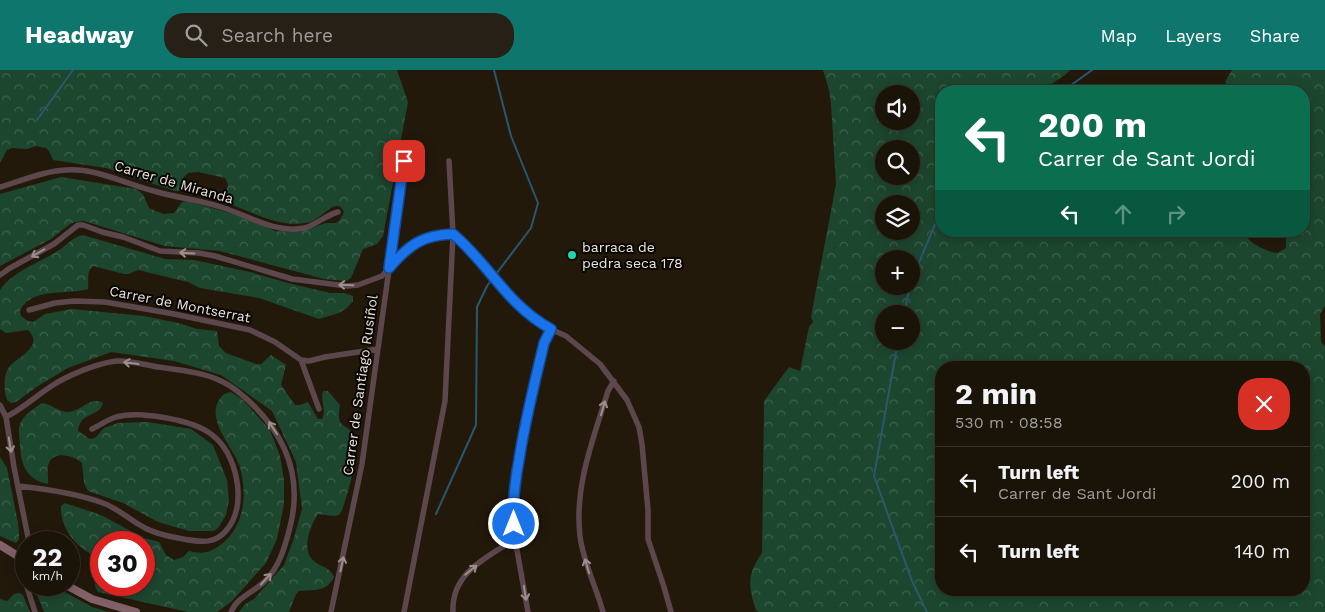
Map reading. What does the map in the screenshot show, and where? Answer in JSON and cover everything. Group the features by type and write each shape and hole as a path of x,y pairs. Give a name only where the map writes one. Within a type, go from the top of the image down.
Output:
{"street":[{"name":"Carrer de Santiago Rusiñol","path":"331,612 362,464 404,161"},
{"path":"404,612 444,401 453,234 449,161"},
{"name":"Carrer de Miranda","path":"0,187 52,172 78,170 120,179 146,189 198,200 278,228 304,228 330,214 338,212"},
{"path":"0,275 54,244 72,229 83,225 160,251 199,253 303,281 347,286 358,285 382,276 403,252 416,242 437,235 453,234 466,244 519,307 551,329 566,336 600,364 627,400 639,427 644,462 648,539 671,612"},
{"name":"Carrer de Montserrat","path":"29,310 74,300 105,302 174,314 260,333 301,360"},
{"path":"528,612 515,539 512,510 521,446 544,343 551,329"},
{"path":"319,408 301,360 309,361 326,356 378,349"},
{"path":"6,417 61,381 84,370 118,361 205,376 223,382 244,396 275,430 288,454 293,472 293,508 289,533 277,564 266,580 237,602 231,612"},
{"path":"603,612 587,567 580,536 579,512 580,494 586,465 608,390 614,381"},
{"path":"0,404 6,417 26,531"},
{"path":"18,486 39,488 83,497 104,504 156,533 199,543 205,543 217,538 231,523 237,508 238,484 233,466 226,453 218,440 208,431 197,425 180,420 146,415 116,417 92,429"},
{"path":"453,612 452,600 455,589 462,577 515,539"},
{"path":"0,545 15,554"},
{"path":"80,593 92,600 136,612"},
{"path":"30,596 36,612"}],"green space":[{"path":"0,70 397,70 408,102 383,236 377,244 363,249 351,278 346,281 324,279 220,251 165,246 84,221 70,224 51,239 0,266 0,194 61,177 136,189 143,194 149,208 163,214 174,213 182,202 187,201 244,217 275,231 299,232 326,223 336,223 344,212 341,207 337,206 310,222 290,224 280,222 232,205 225,198 228,184 225,178 198,172 188,173 184,177 180,191 175,191 106,168 53,160 46,148 36,146 27,149 12,148 7,150 0,163"},
{"path":"823,70 1070,70 1050,85 935,85 935,237 1247,237 1257,246 1277,253 1286,248 1286,237 1310,237 1310,85 1227,85 1225,82 1232,70 1325,70 1325,306 1320,314 1321,342 1325,346 1325,612 759,612 756,610 751,594 750,580 757,560 762,553 764,401 789,367 800,371 809,327 813,322 811,317 836,184 831,104"},
{"path":"83,235 165,259 194,260 250,272 330,293 344,293 353,296 353,301 347,308 339,313 319,319 259,298 200,288 188,282 138,270 124,274 93,266 89,274 88,289 41,295 25,303 20,311 21,316 33,322 45,314 72,309 144,316 197,329 217,331 219,346 226,353 256,364 261,364 271,355 286,365 281,385 295,405 308,402 318,419 322,419 323,415 323,391 328,391 340,405 339,419 354,437 356,453 342,510 339,515 334,516 318,514 308,538 307,545 310,557 328,569 334,577 323,588 299,591 289,612 239,612 245,604 254,599 284,565 302,509 296,462 272,411 221,375 174,361 111,352 68,368 16,402 11,403 7,400 4,384 6,372 31,347 33,336 28,330 6,333 0,329 0,290 12,277 52,255 76,237"},
{"path":"231,392 243,400 270,430 280,456 284,480 284,504 277,539 266,563 231,602 217,612 188,612 116,596 155,596 155,541 159,542 166,555 174,560 183,557 189,551 204,553 216,548 231,535 236,526 244,497 240,467 222,434 216,417 216,408 224,394"},
{"path":"94,401 103,403 101,408 82,420 78,431 90,439 95,438 104,428 118,423 148,422 191,429 213,445 227,480 229,500 226,515 218,528 214,531 189,531 158,522 123,503 88,491 84,483 82,463 70,456 60,455 52,459 48,468 48,484 30,475 24,465 20,446 19,428 25,416 42,403 68,412 75,411"},
{"path":"0,457 7,468 18,531 15,531 15,543 0,536"},
{"path":"65,503 101,515 131,531 90,531 90,554 80,546 80,531 67,531 66,529 62,518 61,506"},
{"path":"14,594 15,596 23,596 30,612 0,612 0,599 7,601"},
{"path":"38,596 72,596 92,607 109,612 44,612"}],"waterway":[{"path":"37,120 73,70"},
{"path":"436,514 476,425 477,307 487,286 531,228 538,203 511,136 494,70"},
{"path":"1071,85 1092,70"},
{"path":"920,260 935,224"},
{"path":"906,305 908,295"},
{"path":"896,350 874,476 912,581 927,612"}],"place":[{"name":"barraca de pedra seca 178","path":"572,255"}],"route":[{"path":"404,161 389,268 403,252 416,242 426,237 453,234 466,244 519,307 551,329 544,343 522,438 512,510 514,524"}]}
